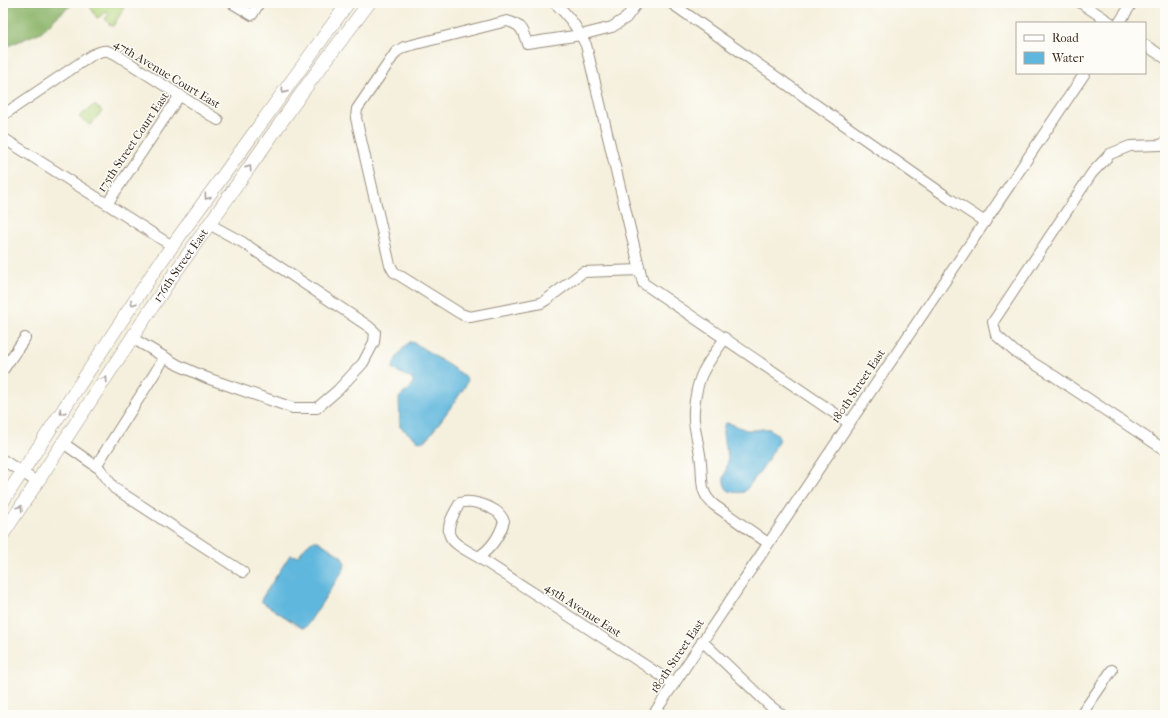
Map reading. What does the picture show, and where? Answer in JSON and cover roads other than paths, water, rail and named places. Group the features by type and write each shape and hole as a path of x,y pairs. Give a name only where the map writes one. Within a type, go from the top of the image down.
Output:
{"main road":[{"name":"176th Street East","path":"3,501 152,273 348,3"},
{"path":"308,84 305,76 356,3"},
{"name":"176th Street East","path":"3,534 172,277 308,84 369,3"}],"street":[{"path":"232,3 252,15 259,3"},
{"path":"554,3 564,11 572,22 586,44 589,53 643,283 849,423"},
{"path":"637,3 626,18 612,27 581,35 527,42 522,28 516,23 507,21 404,47 396,52 357,109 356,118 390,265 394,272 461,314 470,317 540,303 583,272 640,270"},
{"path":"671,3 944,195 985,222"},
{"path":"1081,3 1110,22"},
{"path":"1120,22 1132,3"},
{"path":"1146,46 1165,58"},
{"name":"47th Avenue Court East","path":"3,115 92,55 103,50 109,51 116,55 218,120"},
{"name":"180th Street East","path":"653,715 1084,74"},
{"name":"175th Street Court East","path":"107,204 180,95"},
{"path":"3,138 172,246"},
{"path":"1165,142 1161,145 1130,146 1110,154 1092,173 993,322 996,335 1014,350 1165,450"},
{"path":"132,338 178,365 207,378 293,408 317,408 338,390 363,363 374,342 375,332 242,242 209,224"},
{"path":"3,370 25,338"},
{"path":"725,338 702,373 694,408 704,495 714,505 768,543"},
{"path":"96,466 165,358"},
{"path":"62,444 100,469 114,488 243,572"},
{"path":"3,460 37,482"},
{"path":"464,501 473,501 498,511 504,521 502,529 494,542 483,554 478,557 457,546 450,538 448,529 449,522 460,503 464,501"},
{"name":"45th Avenue East","path":"478,557 674,684"},
{"path":"702,641 769,705 782,715"},
{"path":"1081,715 1112,670"}],"water":[{"path":"410,342 415,343 465,376 467,381 436,428 427,439 421,442 400,427 399,398 409,390 413,382 412,379 393,369 393,365 399,354"},
{"path":"725,423 747,430 770,429 779,436 775,448 770,456 744,492 731,492 727,490 724,484 724,477 728,464 728,455 723,436 723,427"},
{"path":"312,541 318,541 341,556 345,563 344,569 306,627 302,628 262,602 262,598 290,555 298,556"}]}
